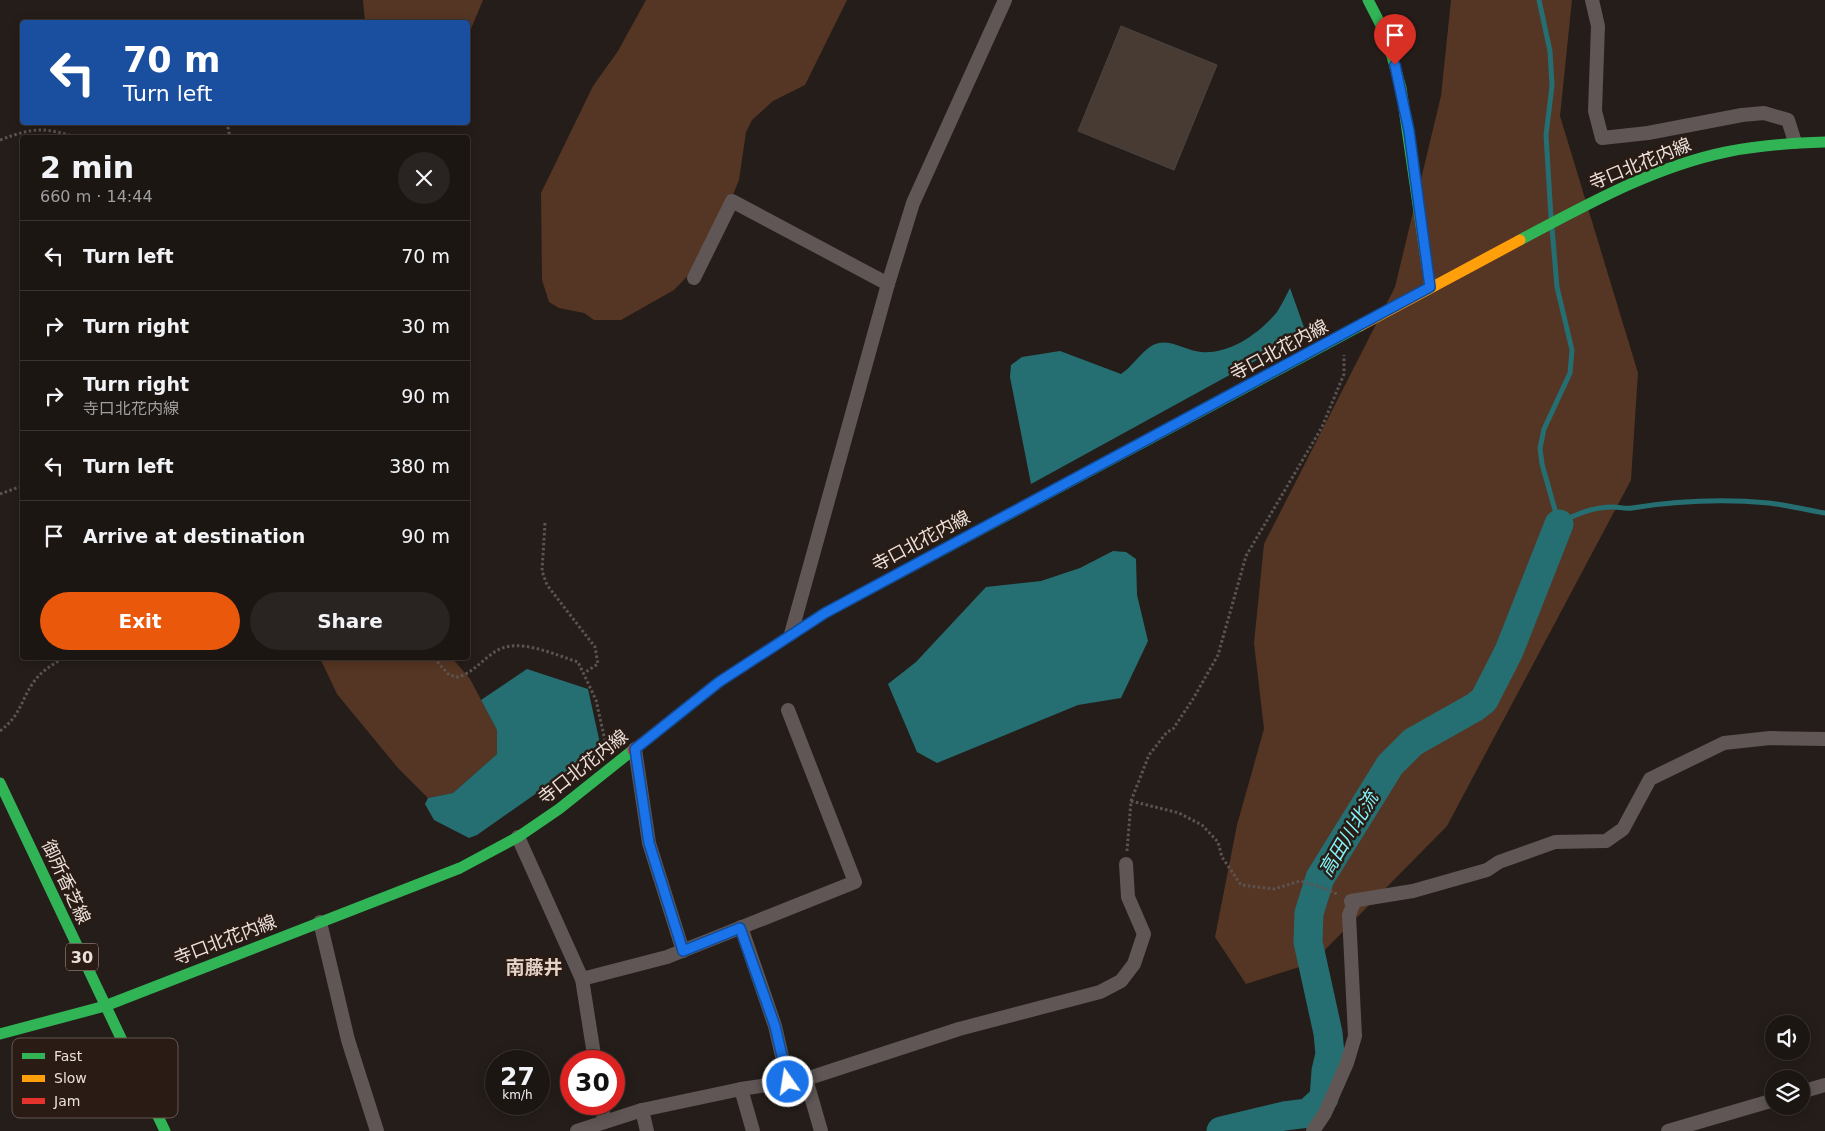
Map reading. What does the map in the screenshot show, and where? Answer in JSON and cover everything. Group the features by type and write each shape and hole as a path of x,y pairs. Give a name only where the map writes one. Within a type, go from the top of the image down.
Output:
{"main road":[{"path":"1368,0 1386,35 1401,88 1430,287"},
{"name":"寺口北花内線","path":"0,1034 106,1006 460,868 518,837 610,769 719,682 791,634 866,590 1430,287 1625,185 1668,167 1715,153 1795,142 1825,142"},
{"name":"御所香芝線","path":"0,783 121,1038"},
{"name":"御所香芝線","path":"159,1118 165,1131"}],"street":[{"path":"791,634 888,284 913,203 1005,0"},
{"path":"1592,0 1598,26 1595,111 1602,138 1648,133 1742,115 1764,113 1788,120 1795,142"},
{"path":"694,278 732,201 888,284"},
{"path":"582,979 667,958 855,882 788,710"},
{"path":"1313,1131 1348,1064 1355,1036 1350,916 1353,905 1351,901 1413,892 1488,870 1499,862 1555,842 1606,841 1624,829 1650,779 1724,743 1770,738 1825,739"},
{"path":"635,749 649,843 683,951"},
{"path":"518,837 582,979 593,1050"},
{"path":"577,1131 642,1110 740,1089 806,1079 959,1029 1100,992 1121,981 1134,964 1144,934 1128,898 1126,864"},
{"path":"320,922 348,1040 377,1131"},
{"path":"740,928 775,1026 788,1082"},
{"path":"806,1079 821,1131"},
{"path":"1810,1089 1825,1085"},
{"path":"740,1089 753,1131"},
{"path":"1668,1131 1765,1103"},
{"path":"642,1110 647,1131"},
{"path":"603,1115 604,1121"}],"path":[{"path":"0,140 27,130 42,128 68,135"},
{"path":"1126,864 1131,800 1149,756 1183,714 1218,655 1246,556 1322,427 1344,374 1345,334"},
{"path":"0,494 20,487"},
{"path":"545,522 542,571 547,585 595,647 598,664 584,673"},
{"path":"436,660 449,675 458,677 471,671 497,651 518,646 578,662 596,700 610,769"},
{"path":"0,731 16,717 32,684 40,674 60,660"},
{"path":"1131,800 1179,813 1202,825 1218,842 1222,857 1241,885 1274,889 1300,881 1324,888 1351,901"}],"shaded area":[{"path":"363,0 483,0 470,31 470,20 365,20"},
{"path":"646,0 847,0 805,85 773,101 752,120 746,132 739,180 709,254 674,290 621,320 594,320 584,313 559,308 549,302 542,280 541,193 593,86 618,51"},
{"path":"1451,0 1572,0 1560,116 1638,373 1631,480 1447,826 1312,963 1246,984 1215,937 1237,825 1264,729 1254,643 1264,544 1395,287 1441,96"},
{"path":"321,660 454,660 470,679 497,730 497,754 453,793 428,798 398,768 337,694"}],"water":[{"path":"1290,288 1306,333 1031,484 1010,377 1011,365 1022,357 1060,351 1121,374 1144,352 1159,343 1169,343 1201,352 1222,350 1243,341 1262,328 1277,312"},
{"path":"1113,551 1126,552 1136,559 1137,595 1148,641 1121,698 1078,705 937,763 917,752 888,684 916,662 986,587 1041,581 1080,568"},
{"path":"527,669 588,689 601,748 477,835 469,838 434,820 425,804 428,798 453,793 497,754 497,730 481,700"}],"building":[{"path":"1121,26 1217,65 1174,170 1078,131"}],"waterway":[{"path":"1539,0 1550,51 1552,86 1546,135 1551,217"},
{"path":"1552,228 1557,287 1572,350 1570,373 1544,429 1540,448 1542,464 1559,524 1578,514 1599,508 1629,508 1700,501 1769,503 1825,513"},
{"name":"高田川北流","path":"1221,1131 1284,1116 1308,1113 1324,1098 1326,1071 1330,1054 1328,1033 1308,942 1309,913 1320,878 1390,765 1413,742 1484,700 1509,651 1559,524"}],"traffic: fast":[{"path":"1368,0 1386,35 1401,88 1430,287"},
{"path":"1520,240 1620,188 1672,167 1738,150 1825,142"},
{"path":"771,648 825,613 1360,326"},
{"path":"0,1034 105,1006 460,868 518,837 559,809 633,750"},
{"path":"0,783 121,1038"},
{"path":"159,1118 165,1131"}],"traffic: slow":[{"path":"1360,326 1520,240"}],"traffic: jam":[{"path":"633,750 719,682 771,648"}],"district":[{"name":"南藤井","path":"534,967"}],"route":[{"path":"788,1082 775,1026 740,928 683,951 649,843 635,749 719,682 825,613 1430,287 1409,131 1395,65"}]}
